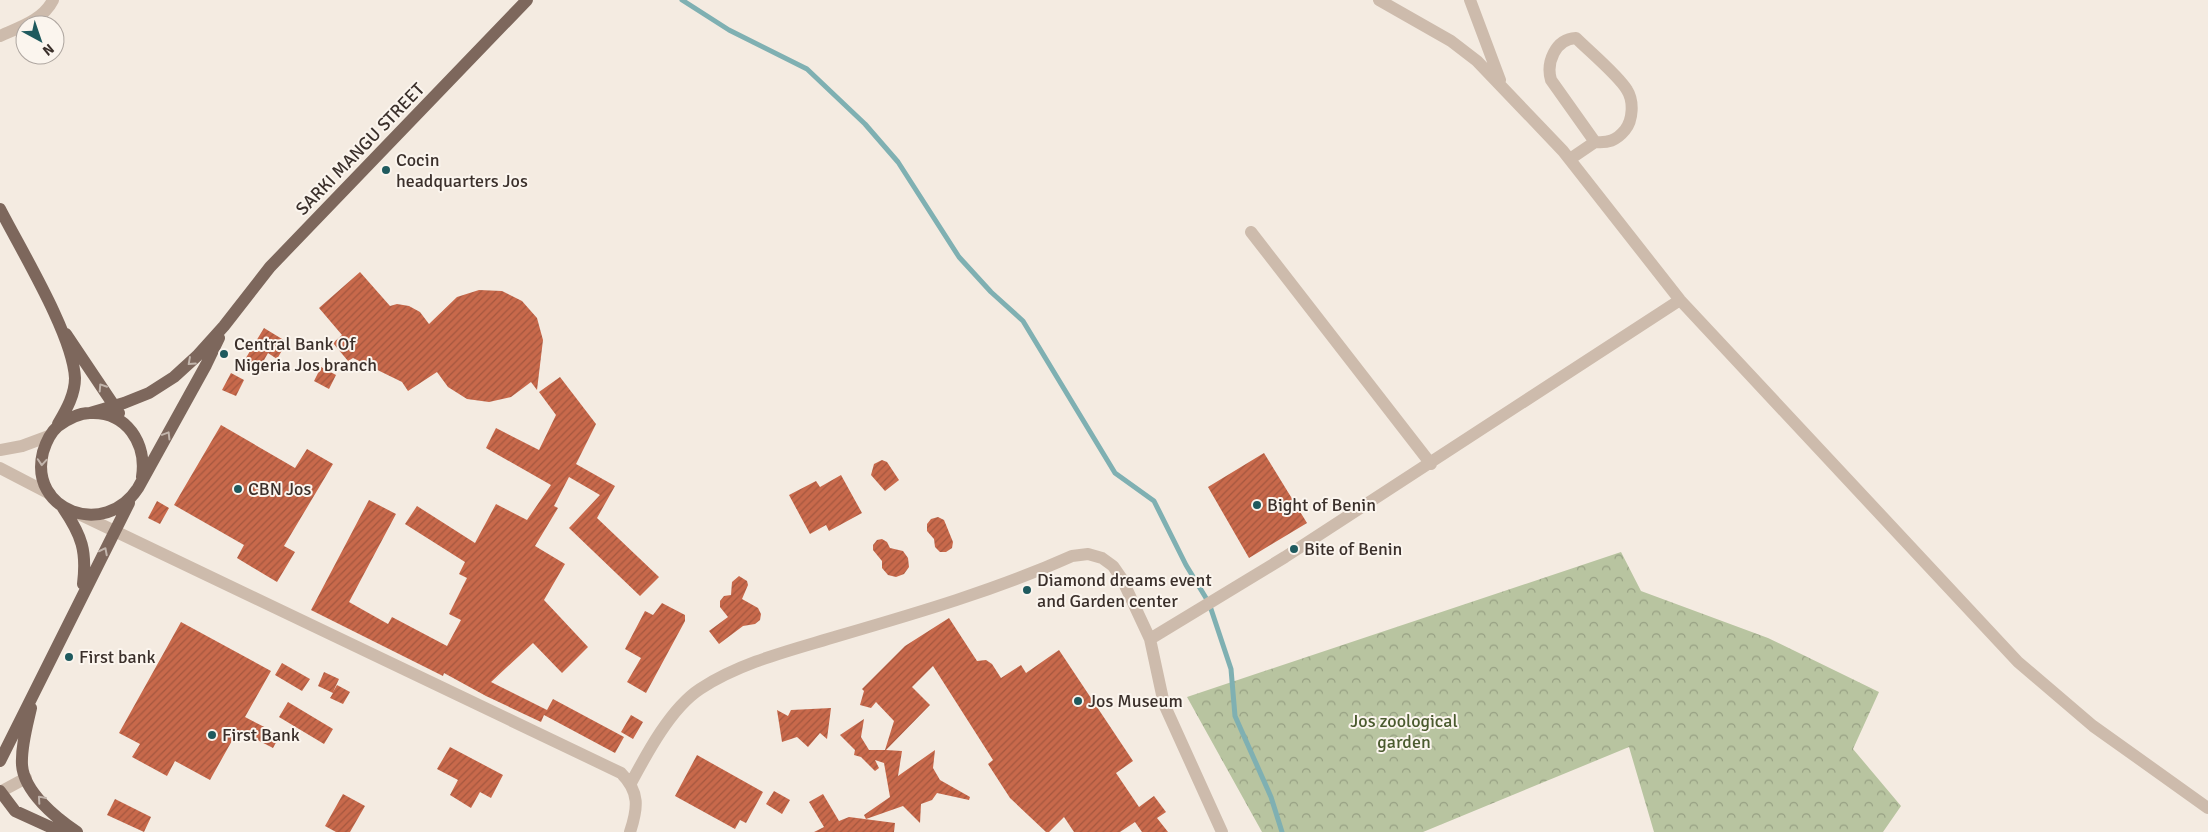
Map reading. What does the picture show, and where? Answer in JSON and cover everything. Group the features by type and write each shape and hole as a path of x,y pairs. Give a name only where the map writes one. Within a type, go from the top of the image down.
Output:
{"main road":[{"name":"SARKI MANGU STREET","path":"224,326 270,267 527,0"},
{"path":"0,209 57,320 142,451 142,477"},
{"path":"57,320 72,360 75,378 69,404 52,432 41,461 42,478 50,494 63,507 74,523 85,550 86,564 82,594"},
{"path":"52,432 72,417 114,406 149,393 174,377 224,326"},
{"path":"0,761 132,496 193,389 224,326"},
{"path":"90,413 107,415 128,428"},
{"path":"63,507 79,514 90,516 110,512 132,496"},
{"path":"33,696 22,755 26,778 42,801 77,832"},
{"path":"0,792 15,811 61,832"}],"street":[{"path":"0,36 28,24 48,10 53,0"},
{"path":"1379,0 1450,41 1477,61 1570,159 1680,300 2018,662 2093,726 2208,808"},
{"path":"1393,8 1404,0"},
{"path":"1470,0 1502,87"},
{"path":"1570,159 1595,142 1605,143 1616,139 1626,128 1631,116 1632,101 1627,89 1576,38 1568,39 1558,46 1550,60 1549,71 1551,80 1595,142"},
{"path":"1251,232 1431,464"},
{"path":"1150,638 1286,557 1680,300"},
{"path":"0,450 22,446 52,432"},
{"path":"0,468 50,494"},
{"path":"79,514 544,738 612,768 631,783 636,796 630,832"},
{"path":"631,783 680,706 699,689 723,676 762,660 969,597 1072,556 1088,554 1102,558 1113,566 1122,579 1150,638 1164,704 1222,832"},
{"path":"0,792 26,778"}],"green space":[{"name":"Jos zoological garden","path":"1621,552 1641,591 1768,638 1879,692 1853,749 1901,806 1883,832 1654,832 1629,747 1423,832 1262,832 1187,697"}],"building":[{"path":"360,272 390,306 397,304 409,306 420,312 429,324 457,297 479,290 502,291 522,301 537,318 543,340 537,390 531,382 511,397 489,402 467,399 448,387 437,372 408,391 402,382 353,358 348,361 333,343 342,335 319,308"},
{"path":"264,328 287,342 277,359 268,353 259,369 244,361"},
{"path":"321,367 336,375 329,389 314,381"},
{"path":"231,373 244,380 236,396 222,390"},
{"path":"560,377 596,424 576,464 615,486 597,518 659,577 640,596 569,528 600,495 569,477 554,506 558,508 535,546 565,564 544,600 588,647 562,673 533,643 491,682 547,710 553,699 624,737 615,753 544,715 541,722 486,696 444,673 443,676 311,610 369,500 396,514 349,602 388,624 392,617 447,646 461,620 449,614 467,578 459,574 465,562 405,524 417,506 475,543 496,504 527,520 551,485 486,448 496,428 539,450 556,415 539,392"},
{"name":"CBN Jos","path":"221,425 295,468 307,449 333,464 284,546 295,552 277,582 237,558 244,545 174,505"},
{"name":"Bight of Benin","path":"1264,453 1307,523 1249,558 1208,487"},
{"path":"882,460 887,462 899,480 885,491 871,475 874,464"},
{"path":"841,475 862,513 829,531 826,525 810,534 789,495 816,481 820,487"},
{"path":"157,501 169,508 160,524 148,518"},
{"path":"938,517 944,520 953,542 952,548 946,552 940,552 935,547 934,539 927,531 927,524 931,519"},
{"path":"882,539 887,542 890,548 903,551 908,558 909,567 904,574 896,577 888,575 882,568 882,561 873,550 873,545 877,540"},
{"path":"739,576 747,581 748,585 742,599 758,608 761,614 760,620 755,624 743,626 719,644 709,631 728,617 720,607 720,601 724,596 731,595 732,582"},
{"path":"662,603 685,615 685,621 646,693 627,682 641,658 625,649 645,611 653,615"},
{"path":"949,618 977,661 986,660 992,664 1001,678 1021,665 1026,673 1059,650 1133,761 1116,773 1139,807 1154,796 1166,812 1157,818 1168,832 1142,832 1135,822 1120,832 1074,832 1064,817 1049,832 1046,832 1010,798 988,764 993,760 933,666 912,687 930,705 886,750 902,751 898,776 935,750 933,768 940,780 970,797 969,800 937,793 932,800 921,804 920,823 903,806 866,819 864,815 890,797 884,763 875,760 879,768 875,771 861,757 854,755 855,750 840,735 864,719 861,737 869,750 885,750 894,721 876,702 871,708 860,705 864,691 862,689 905,646"},
{"path":"181,622 271,671 245,717 280,735 273,748 238,730 210,780 175,761 167,776 132,757 140,744 119,733"},
{"path":"282,663 310,679 302,691 275,675"},
{"path":"324,672 339,679 333,692 337,685 350,692 343,704 330,698 333,693 318,686"},
{"path":"288,702 333,729 324,744 279,717"},
{"path":"831,708 827,739 820,733 808,747 797,737 782,742 777,710 788,716 791,710"},
{"path":"631,715 643,722 633,739 621,732"},
{"path":"450,747 503,775 491,798 480,792 471,808 450,795 458,780 437,769"},
{"path":"697,755 763,792 746,823 740,820 735,829 675,796"},
{"path":"774,791 790,800 782,814 766,804"},
{"path":"343,794 365,806 350,832 336,832 325,826"},
{"path":"823,794 839,821 849,817 895,823 894,832 814,832 824,827 809,802"},
{"path":"115,799 151,817 144,832 107,815"}],"waterway":[{"path":"682,0 729,30 807,69 865,124 898,162 959,257 991,292 1023,321 1115,473 1154,501 1186,565 1209,603 1231,669 1235,716 1271,797 1282,832"}],"place":[{"name":"Cocin headquarters Jos","path":"386,170"},
{"name":"Central Bank Of Nigeria Jos branch","path":"224,354"},
{"name":"CBN Jos","path":"238,489"},
{"name":"Bight of Benin","path":"1257,505"},
{"name":"Bite of Benin","path":"1294,549"},
{"name":"Diamond dreams event and Garden center","path":"1027,590"},
{"name":"First bank","path":"69,657"},
{"name":"Jos Museum","path":"1078,701"},
{"name":"First Bank","path":"212,735"}]}
